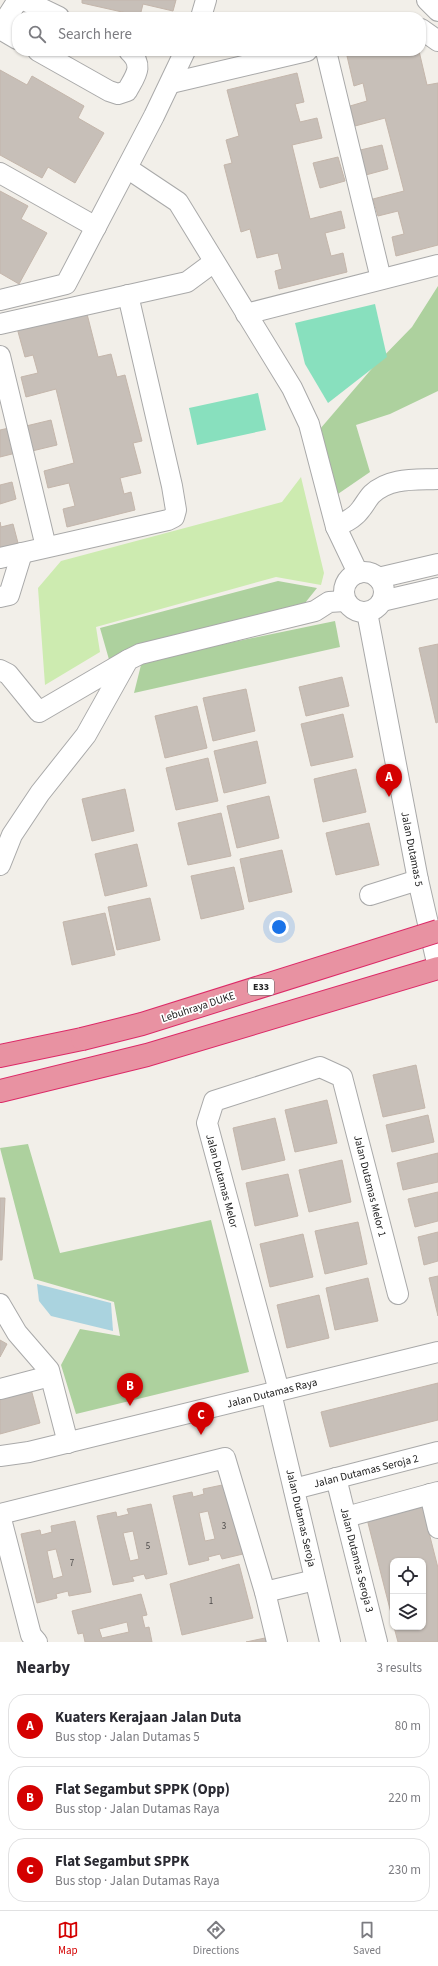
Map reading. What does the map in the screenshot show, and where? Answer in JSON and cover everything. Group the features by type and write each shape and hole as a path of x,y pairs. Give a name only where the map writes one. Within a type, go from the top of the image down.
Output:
{"highway":[{"name":"Lebuhraya DUKE","path":"0,1056 142,1024 438,931"},
{"path":"0,1091 147,1055 438,968"}],"street":[{"path":"12,36 0,29 18,0"},
{"path":"24,0 49,12"},
{"path":"202,12 206,0"},
{"path":"427,0 438,11"},
{"path":"426,33 438,41"},
{"path":"47,56 108,91 118,94 127,92 138,70 137,59 134,56"},
{"path":"0,300 66,284 171,83 183,56"},
{"path":"171,83 286,56"},
{"path":"327,56 381,279"},
{"path":"127,168 178,202 292,388 309,424 336,527 358,573"},
{"path":"0,174 96,227"},
{"path":"0,324 187,282 214,262"},
{"path":"246,314 438,264"},
{"path":"0,558 168,520 174,517 176,510 128,295"},
{"path":"0,356 46,547"},
{"path":"336,527 348,521 360,511 372,494 387,484 396,481 438,479"},
{"path":"0,597 9,595 22,553"},
{"path":"378,578 438,564"},
{"path":"375,606 384,589 378,578 368,572 358,573 350,577 344,588 346,601 354,610 375,606 438,588"},
{"path":"0,670 8,674 39,712 140,654 315,610 329,602 346,601"},
{"name":"Jalan Dutamas 5","path":"375,606 418,880 438,968"},
{"path":"0,864 12,835 40,794 86,735 128,660"},
{"path":"370,895 418,880"},
{"name":"Jalan Dutamas Melor","path":"275,1392 207,1123 214,1101 320,1067 342,1077"},
{"name":"Jalan Dutamas Melor 1","path":"342,1077 398,1294"},
{"path":"0,1304 17,1334 49,1370 68,1443"},
{"name":"Jalan Dutamas Raya","path":"4,1458 438,1352"},
{"path":"0,1389 50,1376"},
{"name":"Jalan Dutamas Seroja","path":"275,1392 294,1489 330,1642"},
{"name":"Jalan Dutamas Seroja 2","path":"294,1489 438,1452"},
{"path":"37,1642 31,1635 0,1514 225,1458 265,1592 277,1642"},
{"name":"Jalan Dutamas Seroja 3","path":"336,1478 377,1642"},
{"path":"346,1517 434,1493 438,1528"},
{"path":"265,1592 315,1580"}],"green space":[{"path":"438,286 438,391 390,414 356,425 370,472 335,496 320,429 375,365 412,327"},
{"path":"375,304 387,357 328,403 305,364 295,323"},
{"path":"258,393 266,430 197,445 189,408"},
{"path":"301,477 324,573 321,585 276,577 96,627 100,652 45,685 38,588 61,561 282,502"},
{"path":"278,581 317,588 305,603 145,643 110,663 100,628"},
{"path":"335,621 340,647 134,693 142,661"},
{"path":"28,1144 60,1253 211,1220 249,1372 76,1414 61,1365 80,1329 120,1336 114,1302 34,1279 0,1148"}],"water":[{"path":"37,1284 111,1303 113,1331 51,1316 39,1301"}],"building":[{"path":"82,0 176,0 173,11 143,4 141,12 122,12 82,3"},
{"path":"347,56 420,56 427,85 438,83 438,245 396,256 392,237 404,234 398,211 378,216 373,199 404,191 385,118 355,126 350,106 367,101 363,83 354,86"},
{"path":"0,70 27,85 32,76 84,106 78,118 104,133 75,183 48,167 42,178 0,155"},
{"path":"297,73 304,102 295,104 300,122 317,118 322,138 292,145 310,219 341,211 345,228 325,233 331,256 343,253 347,272 279,289 275,271 282,269 278,253 257,258 250,229 241,232 224,165 232,163 226,140 239,136 227,90"},
{"path":"382,145 388,169 362,176 356,151"},
{"path":"338,157 345,181 320,188 313,163"},
{"path":"0,191 28,206 21,219 47,233 19,284 0,273"},
{"path":"86,310 98,357 111,354 117,377 125,375 142,441 133,443 141,473 120,478 124,494 131,492 135,510 67,527 63,509 75,506 69,483 48,488 44,471 74,463 56,389 26,397 21,377 38,373 33,355 25,357 17,328"},
{"path":"51,420 57,445 32,451 26,426"},
{"path":"9,428 16,453 0,457 0,430"},
{"path":"12,482 16,499 0,504 0,485"},
{"path":"0,522 1,527 13,524 18,543 0,548"},
{"path":"438,644 438,722 436,723 419,648"},
{"path":"342,677 349,706 306,716 299,687"},
{"path":"246,689 255,731 213,741 203,698"},
{"path":"197,706 207,748 165,758 155,716"},
{"path":"343,714 353,757 311,766 301,724"},
{"path":"257,741 266,783 224,793 214,751"},
{"path":"208,758 218,801 176,810 166,768"},
{"path":"356,769 366,812 323,822 314,779"},
{"path":"125,789 134,831 92,841 82,799"},
{"path":"269,796 279,838 237,848 227,806"},
{"path":"221,813 231,856 188,865 178,823"},
{"path":"369,823 379,865 336,875 326,833"},
{"path":"137,844 147,886 105,896 95,854"},
{"path":"282,850 292,892 249,902 240,859"},
{"path":"234,867 244,909 201,919 191,876"},
{"path":"150,898 160,940 117,950 108,907"},
{"path":"105,913 115,955 72,965 63,922"},
{"path":"416,1065 425,1108 383,1117 373,1075"},
{"path":"327,1100 337,1143 295,1152 285,1110"},
{"path":"428,1115 434,1142 392,1152 386,1125"},
{"path":"275,1118 285,1160 242,1170 233,1128"},
{"path":"438,1153 438,1182 403,1190 397,1163"},
{"path":"342,1160 351,1202 309,1212 299,1170"},
{"path":"288,1174 298,1216 255,1226 246,1183"},
{"path":"438,1192 438,1221 415,1227 408,1199"},
{"path":"0,1198 5,1198 2,1260 0,1260"},
{"path":"358,1222 367,1264 325,1274 315,1231"},
{"path":"438,1232 438,1261 424,1265 418,1237"},
{"path":"303,1234 313,1277 270,1287 260,1244"},
{"path":"438,1276 438,1316 429,1278"},
{"path":"368,1278 378,1321 335,1330 326,1288"},
{"path":"319,1295 329,1338 287,1348 277,1305"},
{"path":"0,1340 7,1344 0,1357"},
{"path":"438,1383 438,1420 330,1447 321,1412"},
{"path":"31,1389 40,1423 0,1434 0,1398"},
{"path":"227,1484 243,1554 222,1559 220,1554 208,1557 209,1560 189,1565 173,1496 192,1492 193,1497 204,1494 203,1489","holes":["208,1511 215,1539 205,1541 199,1513"]},
{"path":"151,1504 167,1574 146,1579 144,1574 132,1577 134,1581 113,1585 97,1516 116,1512 117,1517 129,1514 127,1509","holes":["133,1531 139,1559 130,1561 123,1533"]},
{"path":"422,1505 438,1568 438,1642 398,1642 395,1630 426,1630 426,1558 390,1558 390,1609 367,1519"},
{"path":"75,1521 91,1592 69,1596 68,1591 56,1594 57,1598 37,1603 21,1534 40,1530 41,1535 52,1532 51,1526","holes":["56,1549 63,1576 53,1579 47,1551"]},
{"path":"239,1564 253,1618 182,1635 170,1584"},
{"path":"141,1594 147,1615 142,1616 145,1628 149,1627 152,1642 85,1642 83,1633 78,1634 72,1611","holes":["127,1622 129,1632 102,1638 99,1629"]},
{"path":"265,1638 266,1642 246,1642"}],"place":[{"name":"Kuaters Kerajaan Jalan Duta","path":"389,797"},
{"name":"Flat Segambut SPPK (Opp)","path":"130,1406"},
{"name":"Flat Segambut SPPK","path":"201,1435"}]}
